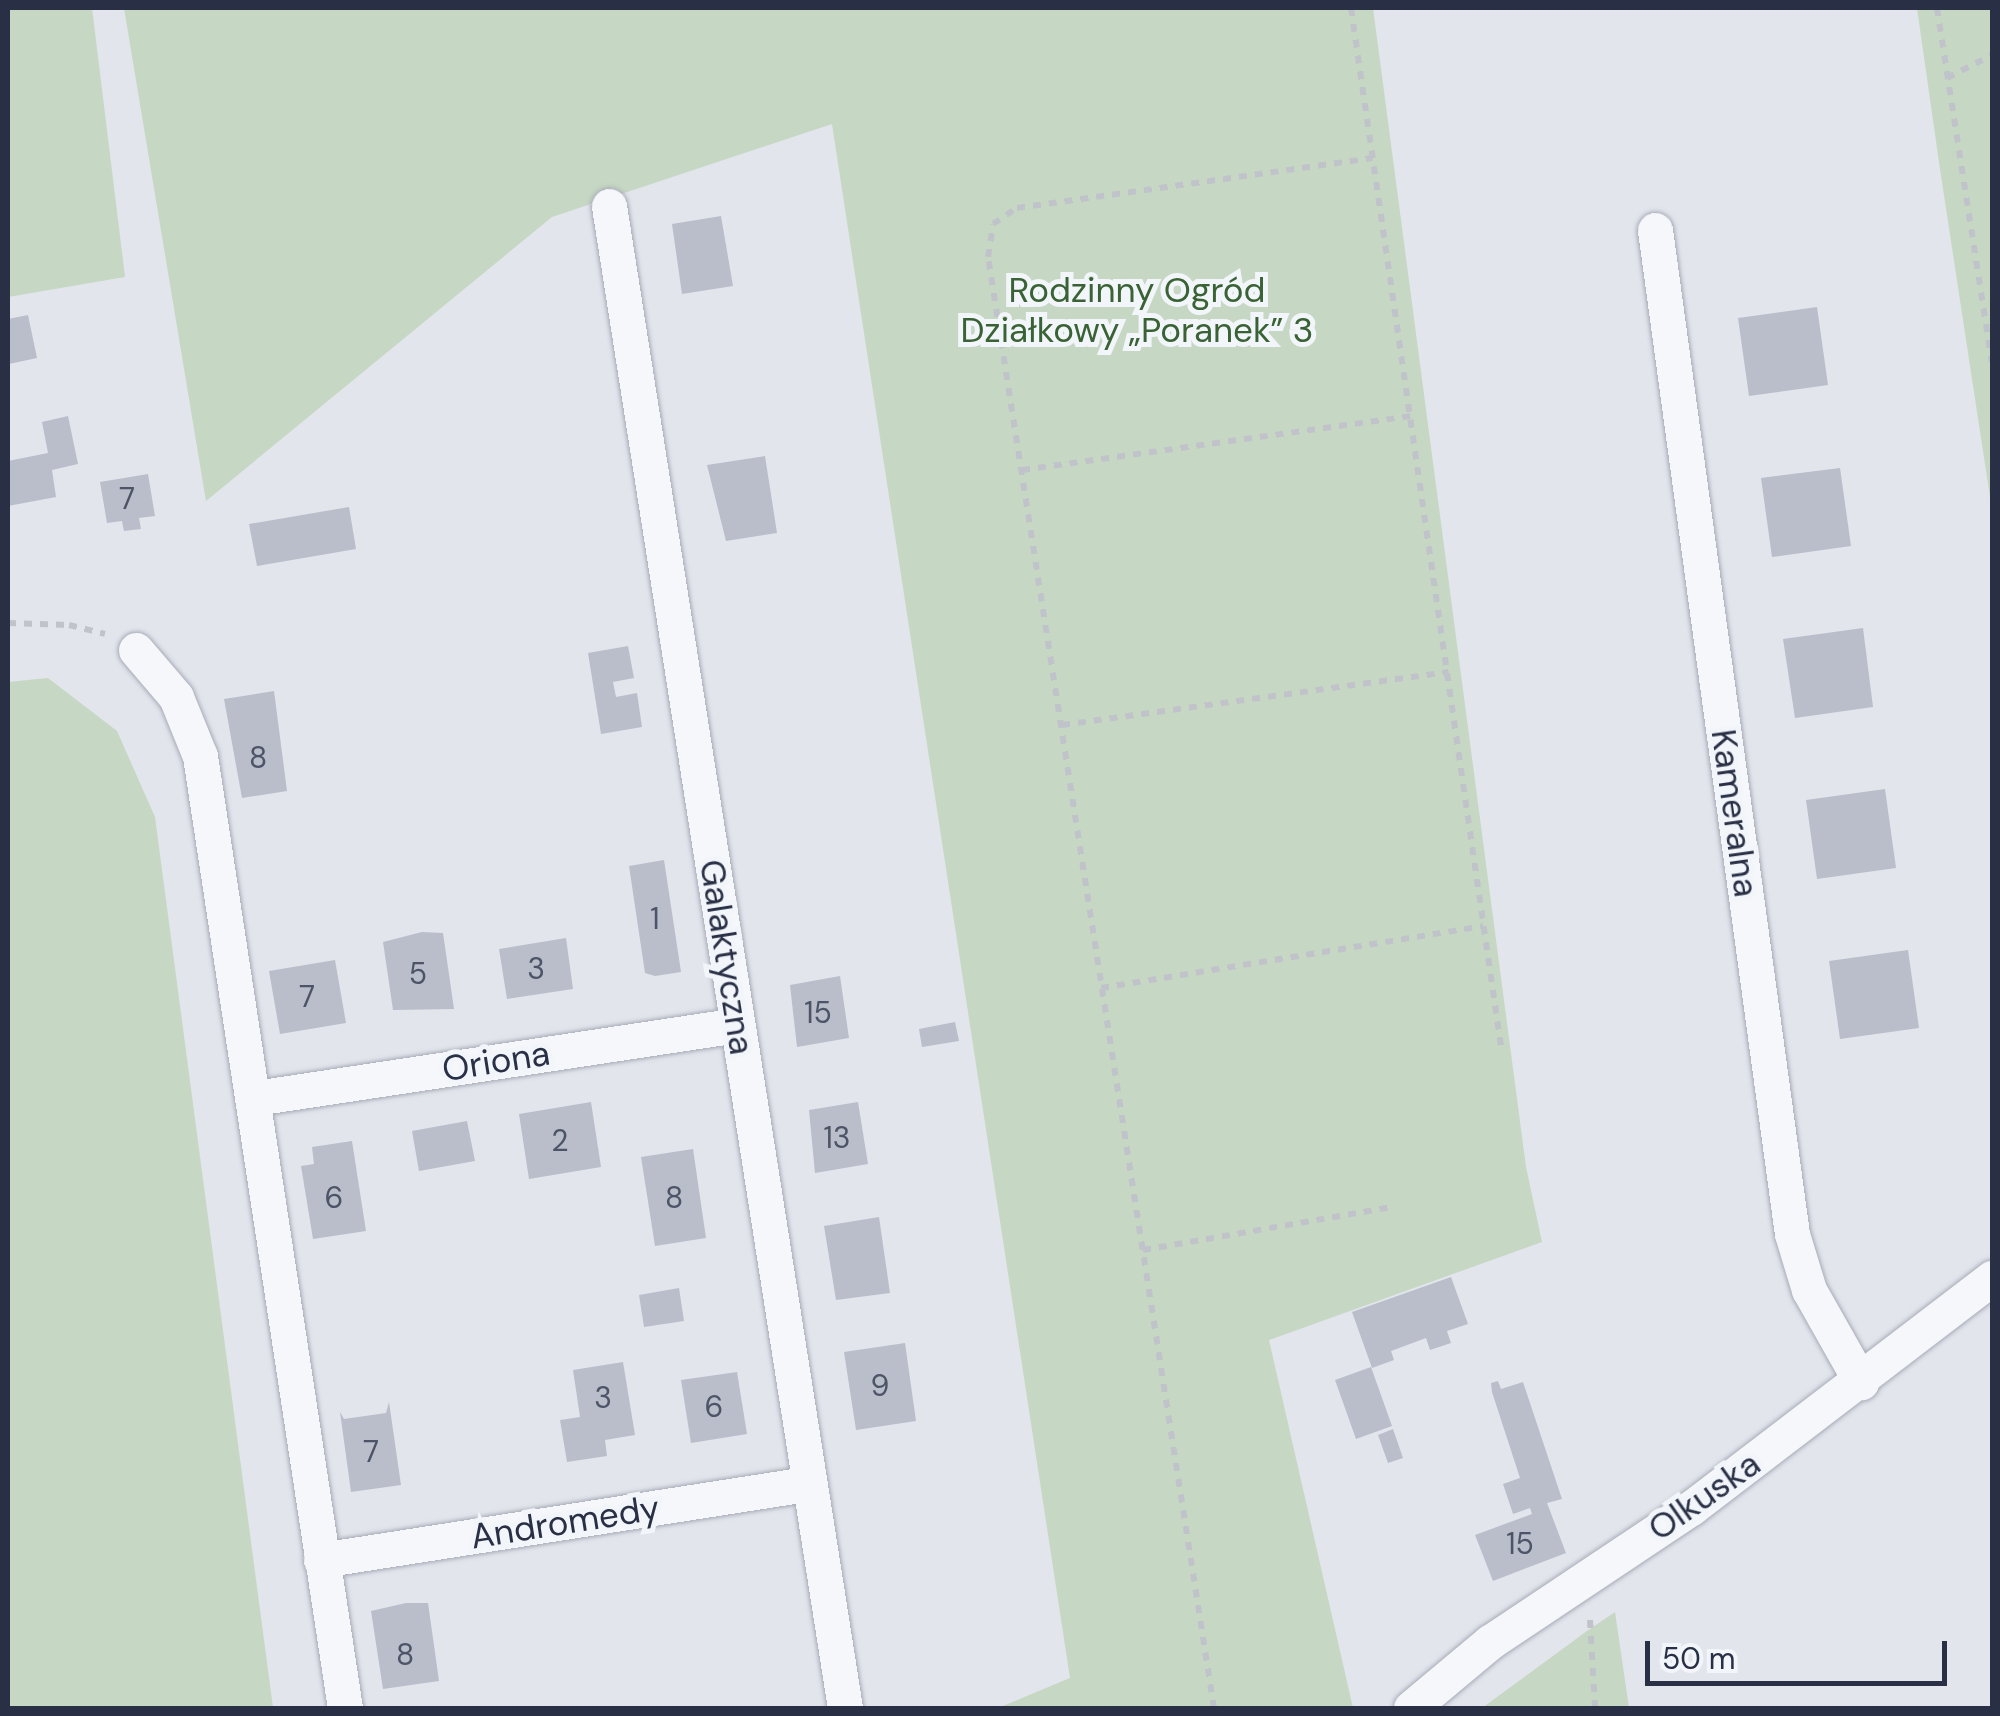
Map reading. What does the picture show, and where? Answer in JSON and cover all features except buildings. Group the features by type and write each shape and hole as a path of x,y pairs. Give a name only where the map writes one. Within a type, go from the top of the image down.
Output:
{"street":[{"name":"Galaktyczna","path":"609,206 844,1708"},
{"name":"Kameralna","path":"1656,230 1792,1234 1809,1290 1861,1382"},
{"path":"121,642 176,697 200,756 345,1708"},
{"name":"Oriona","path":"255,1098 738,1024"},
{"name":"Olkuska","path":"1411,1708 1490,1642 1692,1508 1992,1278"},
{"name":"Andromedy","path":"321,1560 810,1484"}],"path":[{"path":"1351,8 1500,1048"},
{"path":"1936,8 1992,362"},
{"path":"1947,78 1992,55"},
{"path":"1214,1708 988,256 993,224 1016,208 1372,158"},
{"path":"1022,470 1412,416"},
{"path":"8,623 69,625 121,642"},
{"path":"1062,725 1448,672"},
{"path":"1101,988 1483,926"},
{"path":"1142,1250 1388,1208"},
{"path":"1594,1708 1588,1631 1603,1565"}],"green space":[{"path":"8,8 92,8 125,277 8,297"},
{"name":"Rodzinny Ogród Działkowy „Poranek” 3","path":"124,8 1373,8 1526,1167 1542,1242 1269,1340 1353,1708 998,1708 1070,1678 832,124 552,217 206,501"},
{"path":"1917,8 1992,8 1992,510 1940,169"},
{"path":"48,678 117,731 155,817 273,1708 8,1708 8,682"},
{"path":"1615,1612 1629,1708 1482,1708 1587,1631"}]}
